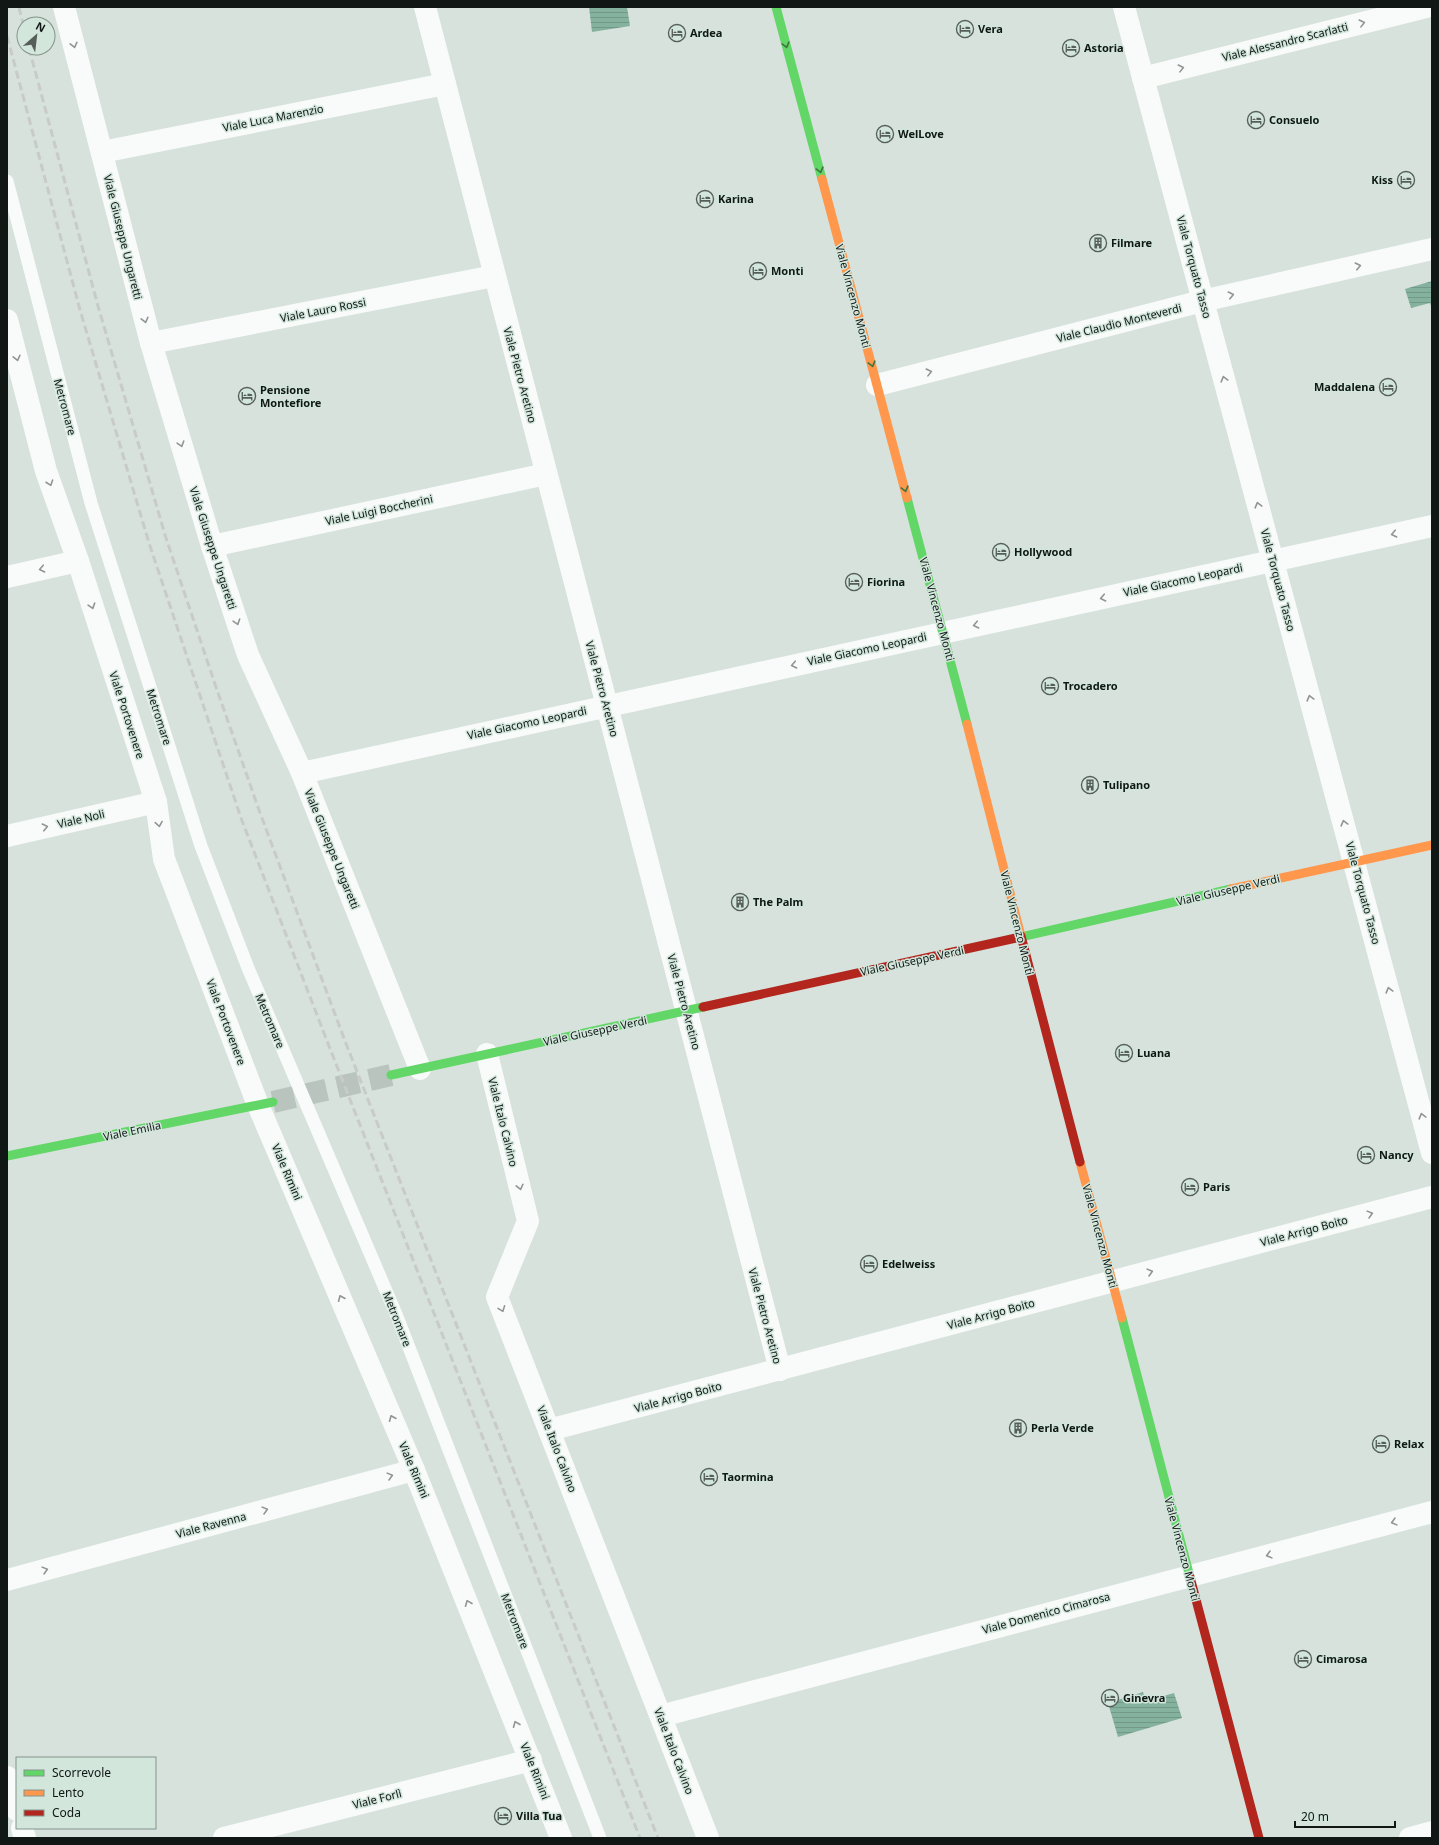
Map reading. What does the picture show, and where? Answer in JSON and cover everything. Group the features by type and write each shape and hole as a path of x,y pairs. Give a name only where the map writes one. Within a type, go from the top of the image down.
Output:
{"street":[{"name":"Viale Giuseppe Ungaretti","path":"64,7 151,343 212,546 248,655 302,773 420,1069"},
{"name":"Viale Pietro Aretino","path":"425,7 780,1370"},
{"name":"Viale Vincenzo Monti","path":"776,7 943,632 1021,937 1259,1838"},
{"name":"Viale Torquato Tasso","path":"1124,7 1432,1153"},
{"name":"Viale Alessandro Scarlatti","path":"1143,78 1426,7"},
{"name":"Viale Luca Marenzio","path":"102,152 445,84"},
{"name":"Viale Claudio Monteverdi","path":"877,385 1202,301 1432,249"},
{"name":"Viale Lauro Rossi","path":"151,343 494,276"},
{"name":"Viale Portovenere","path":"8,327 46,471 78,561 156,802 164,859 266,1104"},
{"name":"Viale Luigi Boccherini","path":"212,546 546,474"},
{"name":"Viale Giacomo Leopardi","path":"302,773 1432,526"},
{"path":"7,577 78,561"},
{"name":"Viale Noli","path":"7,836 156,802"},
{"name":"Viale Giuseppe Verdi","path":"391,1075 1021,937 1354,861 1432,845"},
{"name":"Viale Italo Calvino","path":"487,1054 528,1221 497,1296 708,1838"},
{"name":"Viale Emilia","path":"7,1156 266,1104"},
{"name":"Viale Rimini","path":"266,1104 561,1838"},
{"name":"Viale Arrigo Boito","path":"550,1430 1432,1197"},
{"name":"Viale Ravenna","path":"7,1580 414,1470"},
{"name":"Viale Domenico Cimarosa","path":"661,1716 1432,1512"},
{"name":"Viale Forlì","path":"224,1838 530,1760"},
{"path":"7,1777 16,1807"},
{"path":"1410,1838 1432,1832"}],"lane":[{"name":"Metromare","path":"7,181 91,503 201,846 248,968 396,1314 600,1838"}],"shaded area":[{"path":"589,7 627,7 630,26 592,32"},
{"path":"1432,281 1432,309 1430,303 1411,308 1405,289"},
{"path":"1143,1692 1146,1701 1174,1693 1182,1718 1118,1737 1108,1703"}],"tunnel":[{"path":"273,1102 391,1075"}],"railway":[{"path":"19,7 21,16"},
{"path":"7,36 80,310 149,543 241,818 640,1838"},
{"path":"31,56 98,306 166,538 259,810 345,1041 658,1838"}],"traffic: fast":[{"path":"776,7 822,179"},
{"path":"907,498 967,724"},
{"path":"1016,938 1231,889"},
{"path":"391,1075 703,1007"},
{"path":"7,1156 273,1102"},
{"path":"1122,1318 1190,1577"}],"traffic: slow":[{"path":"822,179 907,498"},
{"path":"967,724 1021,936"},
{"path":"1231,889 1432,845"},
{"path":"1080,1162 1122,1318"}],"traffic: jam":[{"path":"1021,936 1080,1162"},
{"path":"703,1007 1016,938"},
{"path":"1190,1577 1259,1838"}],"place":[{"name":"Vera","path":"965,29"},
{"name":"Ardea","path":"677,33"},
{"name":"Astoria","path":"1071,48"},
{"name":"Consuelo","path":"1256,120"},
{"name":"WelLove","path":"885,134"},
{"name":"Kiss","path":"1406,180"},
{"name":"Karina","path":"705,199"},
{"name":"Filmare","path":"1098,243"},
{"name":"Monti","path":"758,271"},
{"name":"Maddalena","path":"1388,387"},
{"name":"Pensione Montefiore","path":"247,396"},
{"name":"Hollywood","path":"1001,552"},
{"name":"Fiorina","path":"854,582"},
{"name":"Trocadero","path":"1050,686"},
{"name":"Tulipano","path":"1090,785"},
{"name":"The Palm","path":"740,902"},
{"name":"Luana","path":"1124,1053"},
{"name":"Nancy","path":"1366,1155"},
{"name":"Paris","path":"1190,1187"},
{"name":"Edelweiss","path":"869,1264"},
{"name":"Perla Verde","path":"1018,1428"},
{"name":"Relax","path":"1381,1444"},
{"name":"Taormina","path":"709,1477"},
{"name":"Cimarosa","path":"1303,1659"},
{"name":"Ginevra","path":"1110,1698"},
{"name":"Villa Tua","path":"503,1816"}]}
